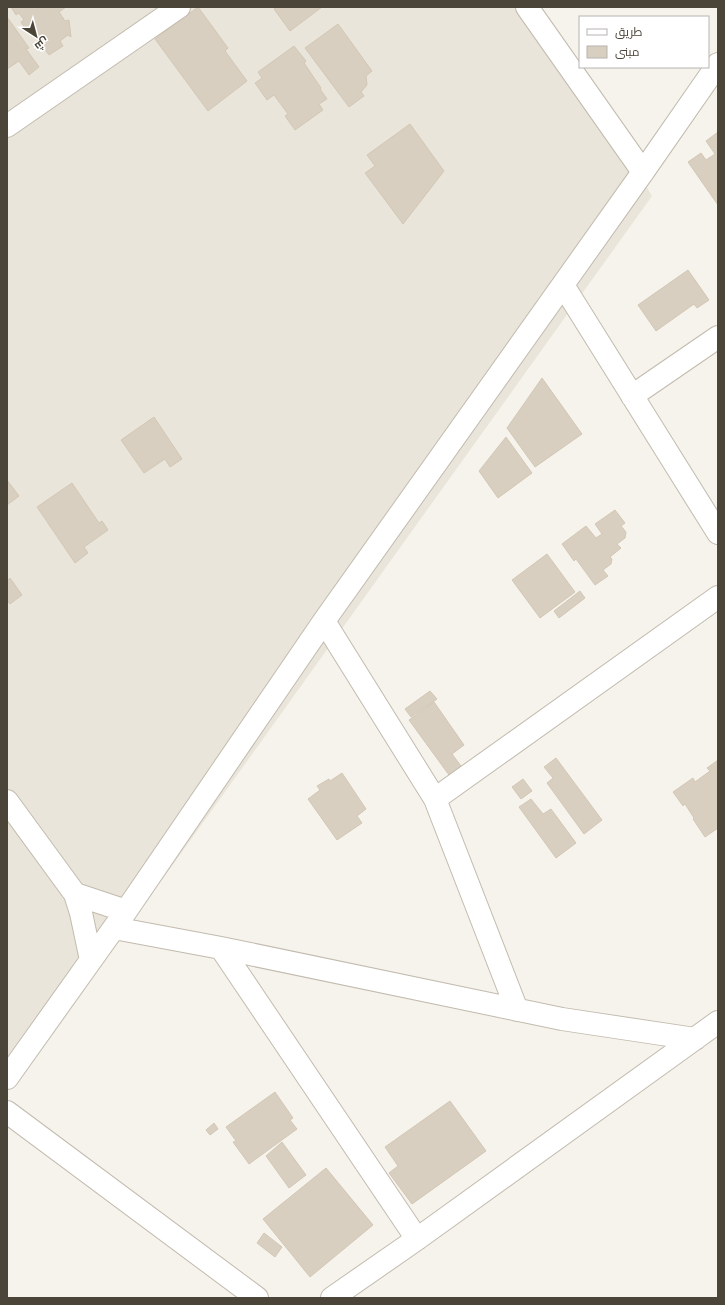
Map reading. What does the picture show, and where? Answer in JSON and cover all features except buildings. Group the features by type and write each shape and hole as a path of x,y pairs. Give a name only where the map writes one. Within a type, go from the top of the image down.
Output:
{"street":[{"path":"7,126 179,7"},
{"path":"527,7 643,172"},
{"path":"7,1078 120,920 324,621 718,64"},
{"path":"563,285 718,533"},
{"path":"632,396 718,337"},
{"path":"435,799 718,598"},
{"path":"324,621 435,799 517,1010"},
{"path":"7,801 75,894 81,913 91,960"},
{"path":"75,894 120,920 221,948 584,1024 695,1039"},
{"path":"221,948 417,1239"},
{"path":"332,1298 417,1239 718,1022"},
{"path":"7,1112 258,1298"}],"shaded area":[{"path":"7,7 537,7 652,196 20,1078 7,1068"}]}
